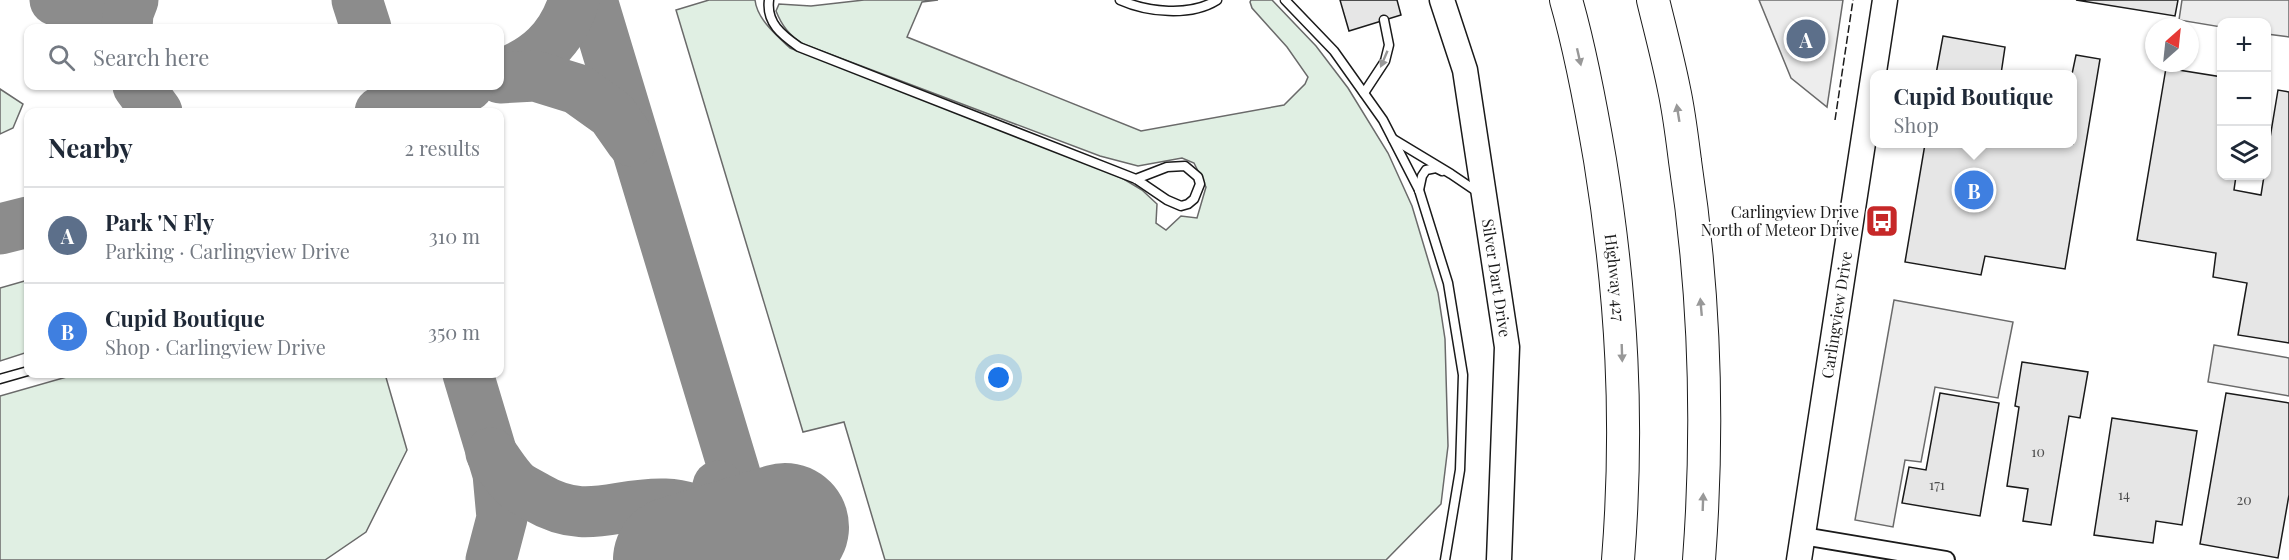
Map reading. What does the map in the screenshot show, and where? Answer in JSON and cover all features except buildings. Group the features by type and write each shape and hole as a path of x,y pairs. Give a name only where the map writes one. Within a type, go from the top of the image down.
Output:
{"highway":[{"name":"Highway 427","path":"1566,0 1592,114 1617,279 1624,416 1618,560"},
{"path":"1653,0 1676,101 1692,206 1703,322 1705,425 1699,560"}],"street":[{"name":"Silver Dart Drive","path":"1442,0 1465,70 1507,347 1499,560"},
{"name":"Carlingview Drive","path":"1874,70 1885,0"},
{"name":"Carlingview Drive","path":"1801,548 1870,98"},
{"path":"1801,548 1946,560"}],"lane":[{"path":"769,0 772,24 799,47 1136,178 1167,200 1181,206 1194,199 1200,184 1198,177 1185,166 1167,167 1136,178"},
{"path":"1120,0 1151,10 1186,10 1217,0"},
{"path":"1285,0 1334,51 1383,120 1419,190 1448,283 1463,375 1460,470 1445,560"},
{"path":"1364,93 1385,61 1389,45 1384,20"},
{"path":"1393,139 1451,174 1484,198"},
{"path":"1419,190 1426,170 1436,168 1451,174"},
{"path":"0,379 24,372"}],"green space":[{"path":"709,0 755,0 763,20 790,48 915,95 1122,178 1142,190 1157,204 1156,223 1166,230 1181,216 1197,218 1206,187 1194,163 1182,158 1138,166 1100,156 803,44 786,30 776,11 779,4 811,6 864,0 938,0 922,2 907,37 1141,131 1284,105 1305,84 1308,77 1287,47 1252,8 1250,2 1251,0 1272,0 1316,46 1348,88 1388,153 1412,206 1438,293 1445,339 1448,446 1441,504 1386,560 885,560 844,422 803,432 676,10"},
{"path":"0,89 23,104 13,128 0,134"},
{"path":"24,281 24,353 0,361 0,288"},
{"path":"63,378 386,378 407,450 366,532 325,560 0,560 0,396"}],"shaded area":[{"path":"1759,0 1843,0 1827,107 1791,78"},
{"path":"2182,0 2289,0 2289,37 2271,35 2271,18 2217,18 2217,26 2199,23 2199,18 2179,18"},
{"path":"1894,300 2013,322 1998,398 1935,387 1921,462 1905,460 1893,527 1855,520"},
{"path":"2214,345 2289,358 2289,396 2208,382"}],"taxiway":[{"path":"55,0 74,7 97,24"},
{"path":"127,24 128,13 133,0"},
{"path":"357,0 365,24"},
{"path":"504,73 537,56 555,38 563,27 574,0"},
{"path":"592,0 761,560"},
{"path":"504,78 535,76 577,89 612,114 631,141"},
{"path":"141,90 154,108"},
{"path":"394,108 454,90"},
{"path":"0,229 24,223"},
{"path":"469,378 498,474 502,518 491,560"},
{"path":"491,453 516,485 554,506 586,512 647,504 679,505 716,521 738,539 755,560"},
{"path":"666,560 691,536 705,518 718,486"}],"runway":[{"path":"677,560 785,527"}],"fence":[{"path":"1835,120 1853,0"}],"place":[{"name":"Park 'N Fly","path":"1806,39"},
{"name":"Cupid Boutique","path":"1974,190"},
{"name":"Carlingview Drive North of Meteor Drive","path":"1882,221"}]}
